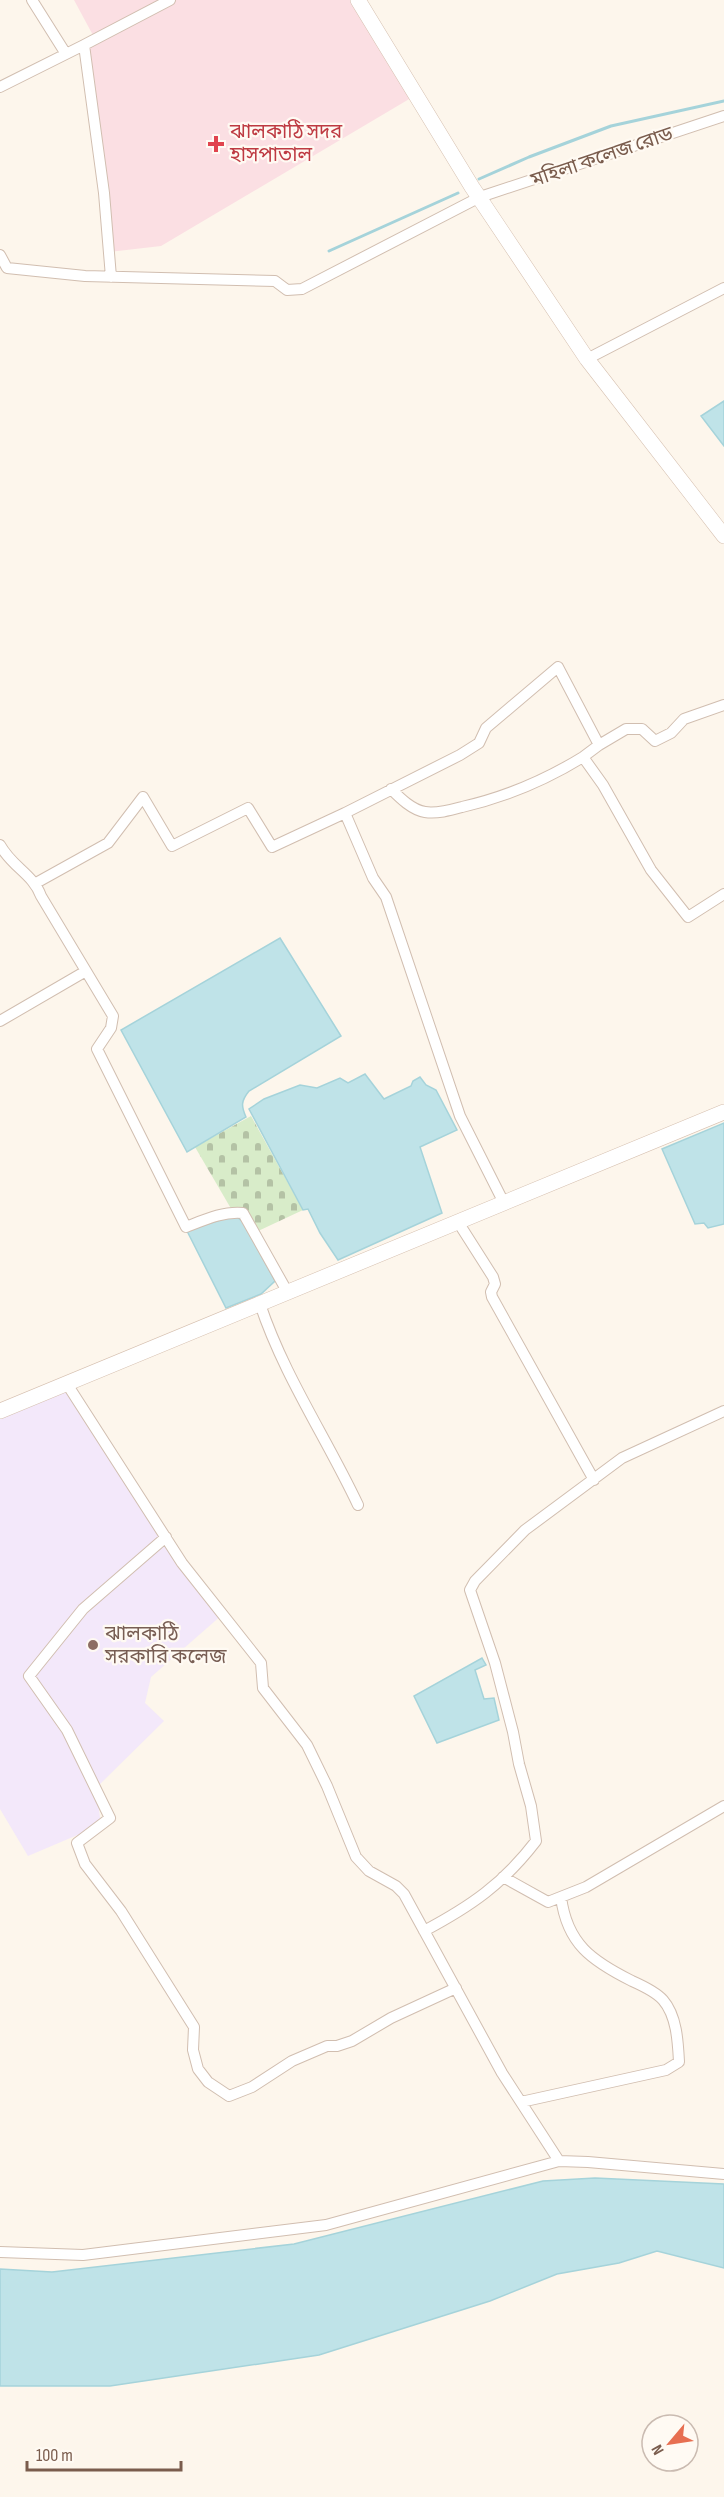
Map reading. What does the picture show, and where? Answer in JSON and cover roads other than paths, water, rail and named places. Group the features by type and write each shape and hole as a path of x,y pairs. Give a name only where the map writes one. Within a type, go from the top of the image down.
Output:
{"main road":[{"path":"358,0 480,197 587,359 724,536"},
{"path":"0,1411 724,1112"}],"street":[{"path":"32,0 66,54"},
{"path":"0,87 170,0"},
{"path":"84,45 104,193 111,277"},
{"name":"মহিলা কলেজ রোড","path":"4,269 111,277 275,281 287,290 302,289 480,197 724,116"},
{"path":"0,255 4,269"},
{"path":"587,359 724,288"},
{"path":"36,884 108,843 143,797 172,846 248,808 272,847 460,755 479,743 486,728 558,667 599,745"},
{"path":"391,789 406,803 424,813 447,811 522,790 553,776 626,729 642,729 656,741 670,733 684,720 724,705"},
{"path":"583,757 603,785 651,870 688,917 724,894"},
{"path":"345,813 373,878 386,897 460,1116 504,1203"},
{"path":"0,844 13,865 36,884 113,1016 111,1028 97,1049 186,1227 220,1214 243,1213 288,1293"},
{"path":"0,1022 86,971"},
{"path":"458,1222 493,1277 495,1284 492,1297 594,1480"},
{"path":"260,1304 272,1339 296,1389 358,1504"},
{"path":"67,1384 182,1563 261,1663 263,1688 307,1744 356,1857 369,1871 396,1886 404,1894 502,2073 559,2161"},
{"path":"424,1931 468,1907 516,1867 536,1841 531,1806 513,1732 498,1675 470,1590 525,1530 622,1458 724,1411"},
{"path":"166,1536 83,1609 29,1676 67,1730 110,1818 76,1843 86,1864 121,1911 194,2027 193,2050 198,2069 208,2082 229,2096 252,2086 292,2061 327,2046 351,2042 391,2018 456,1988"},
{"path":"503,1877 548,1902 586,1887 724,1806"},
{"path":"521,2102 666,2070 679,2062 674,2020 663,2000 642,1986 599,1964 582,1950 571,1932 561,1897"},
{"path":"0,2252 83,2255 326,2225 559,2161 724,2174"}],"water":[{"path":"724,401 724,446 701,416"},
{"path":"280,938 341,1036 249,1091 243,1104 246,1117 187,1152 121,1030"},
{"path":"365,1074 384,1099 411,1086 413,1081 420,1077 426,1085 436,1090 457,1130 420,1147 442,1213 338,1260 320,1233 308,1209 303,1210 249,1109 264,1099 300,1085 317,1088 340,1078 348,1083"},
{"path":"724,1123 724,1224 708,1228 704,1223 695,1224 662,1149"},
{"path":"229,1217 237,1217 243,1222 275,1281 261,1294 226,1308 187,1231"},
{"path":"482,1658 486,1665 475,1670 484,1699 494,1698 499,1720 437,1743 414,1696"},
{"path":"595,2178 724,2184 724,2268 657,2251 619,2263 557,2274 490,2301 319,2355 110,2386 0,2386 0,2269 52,2272 294,2244 543,2181"}],"waterway":[{"path":"479,179 611,126 724,101"},
{"path":"329,251 458,193"}],"place":[{"name":"ঝালকাঠি সদর হাসপাতাল","path":"216,144"},
{"name":"ঝালকাঠি সরকারি কলেজ","path":"93,1645"}]}
